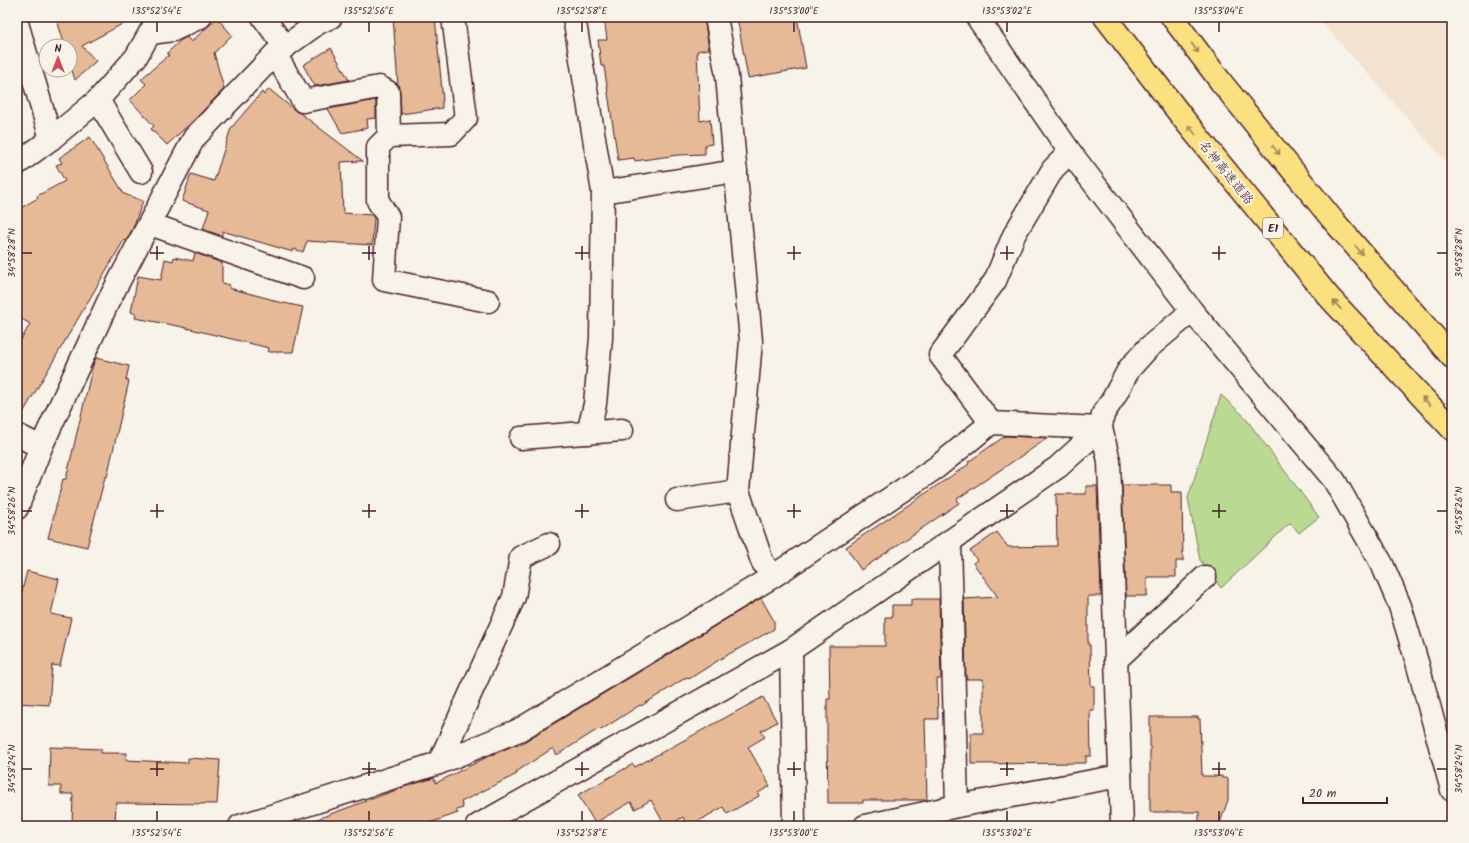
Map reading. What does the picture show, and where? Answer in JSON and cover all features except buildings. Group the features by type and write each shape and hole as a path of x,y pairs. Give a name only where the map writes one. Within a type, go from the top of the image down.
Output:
{"highway":[{"name":"名神高速道路","path":"1105,17 1186,122 1328,296 1452,429"},
{"path":"1172,17 1221,82 1332,219 1452,357"}],"street":[{"path":"17,164 51,139 98,100 136,57 154,25 173,30 200,17"},
{"path":"263,17 303,101 379,87 388,92 389,136"},
{"path":"17,508 41,448 108,302 194,138 280,51 318,23 331,17"},
{"path":"453,17 466,118 451,134 389,136 378,147 378,201 388,217 384,280 488,301"},
{"path":"574,17 603,192 601,338 595,404 588,433"},
{"path":"716,17 726,76 751,341 738,491 762,561 772,577"},
{"path":"977,17 1070,152 1192,311 1334,480 1382,564 1400,606 1452,790"},
{"path":"17,23 51,139"},
{"path":"98,100 141,172"},
{"path":"991,423 940,356 995,281 1014,235 1053,169 1070,152"},
{"path":"603,192 736,171"},
{"path":"150,224 304,278"},
{"path":"1122,826 1109,461 1101,428 1102,414 1113,399 1129,369 1148,348 1192,311"},
{"path":"240,826 439,763 519,730 772,577 936,468 991,423 1101,428"},
{"path":"494,823 791,650 1058,467 1101,428"},
{"path":"521,438 622,430"},
{"path":"17,435 41,448"},
{"path":"677,500 738,491"},
{"path":"950,541 957,806"},
{"path":"439,763 514,597 522,557 549,544"},
{"path":"1116,660 1205,577"},
{"path":"791,650 794,826"},
{"path":"865,826 957,806 1120,776"}],"shaded area":[{"path":"1317,17 1452,17 1452,168"}],"green space":[{"path":"1221,395 1244,416 1319,517 1299,533 1290,523 1221,588 1200,560 1188,498"}]}
